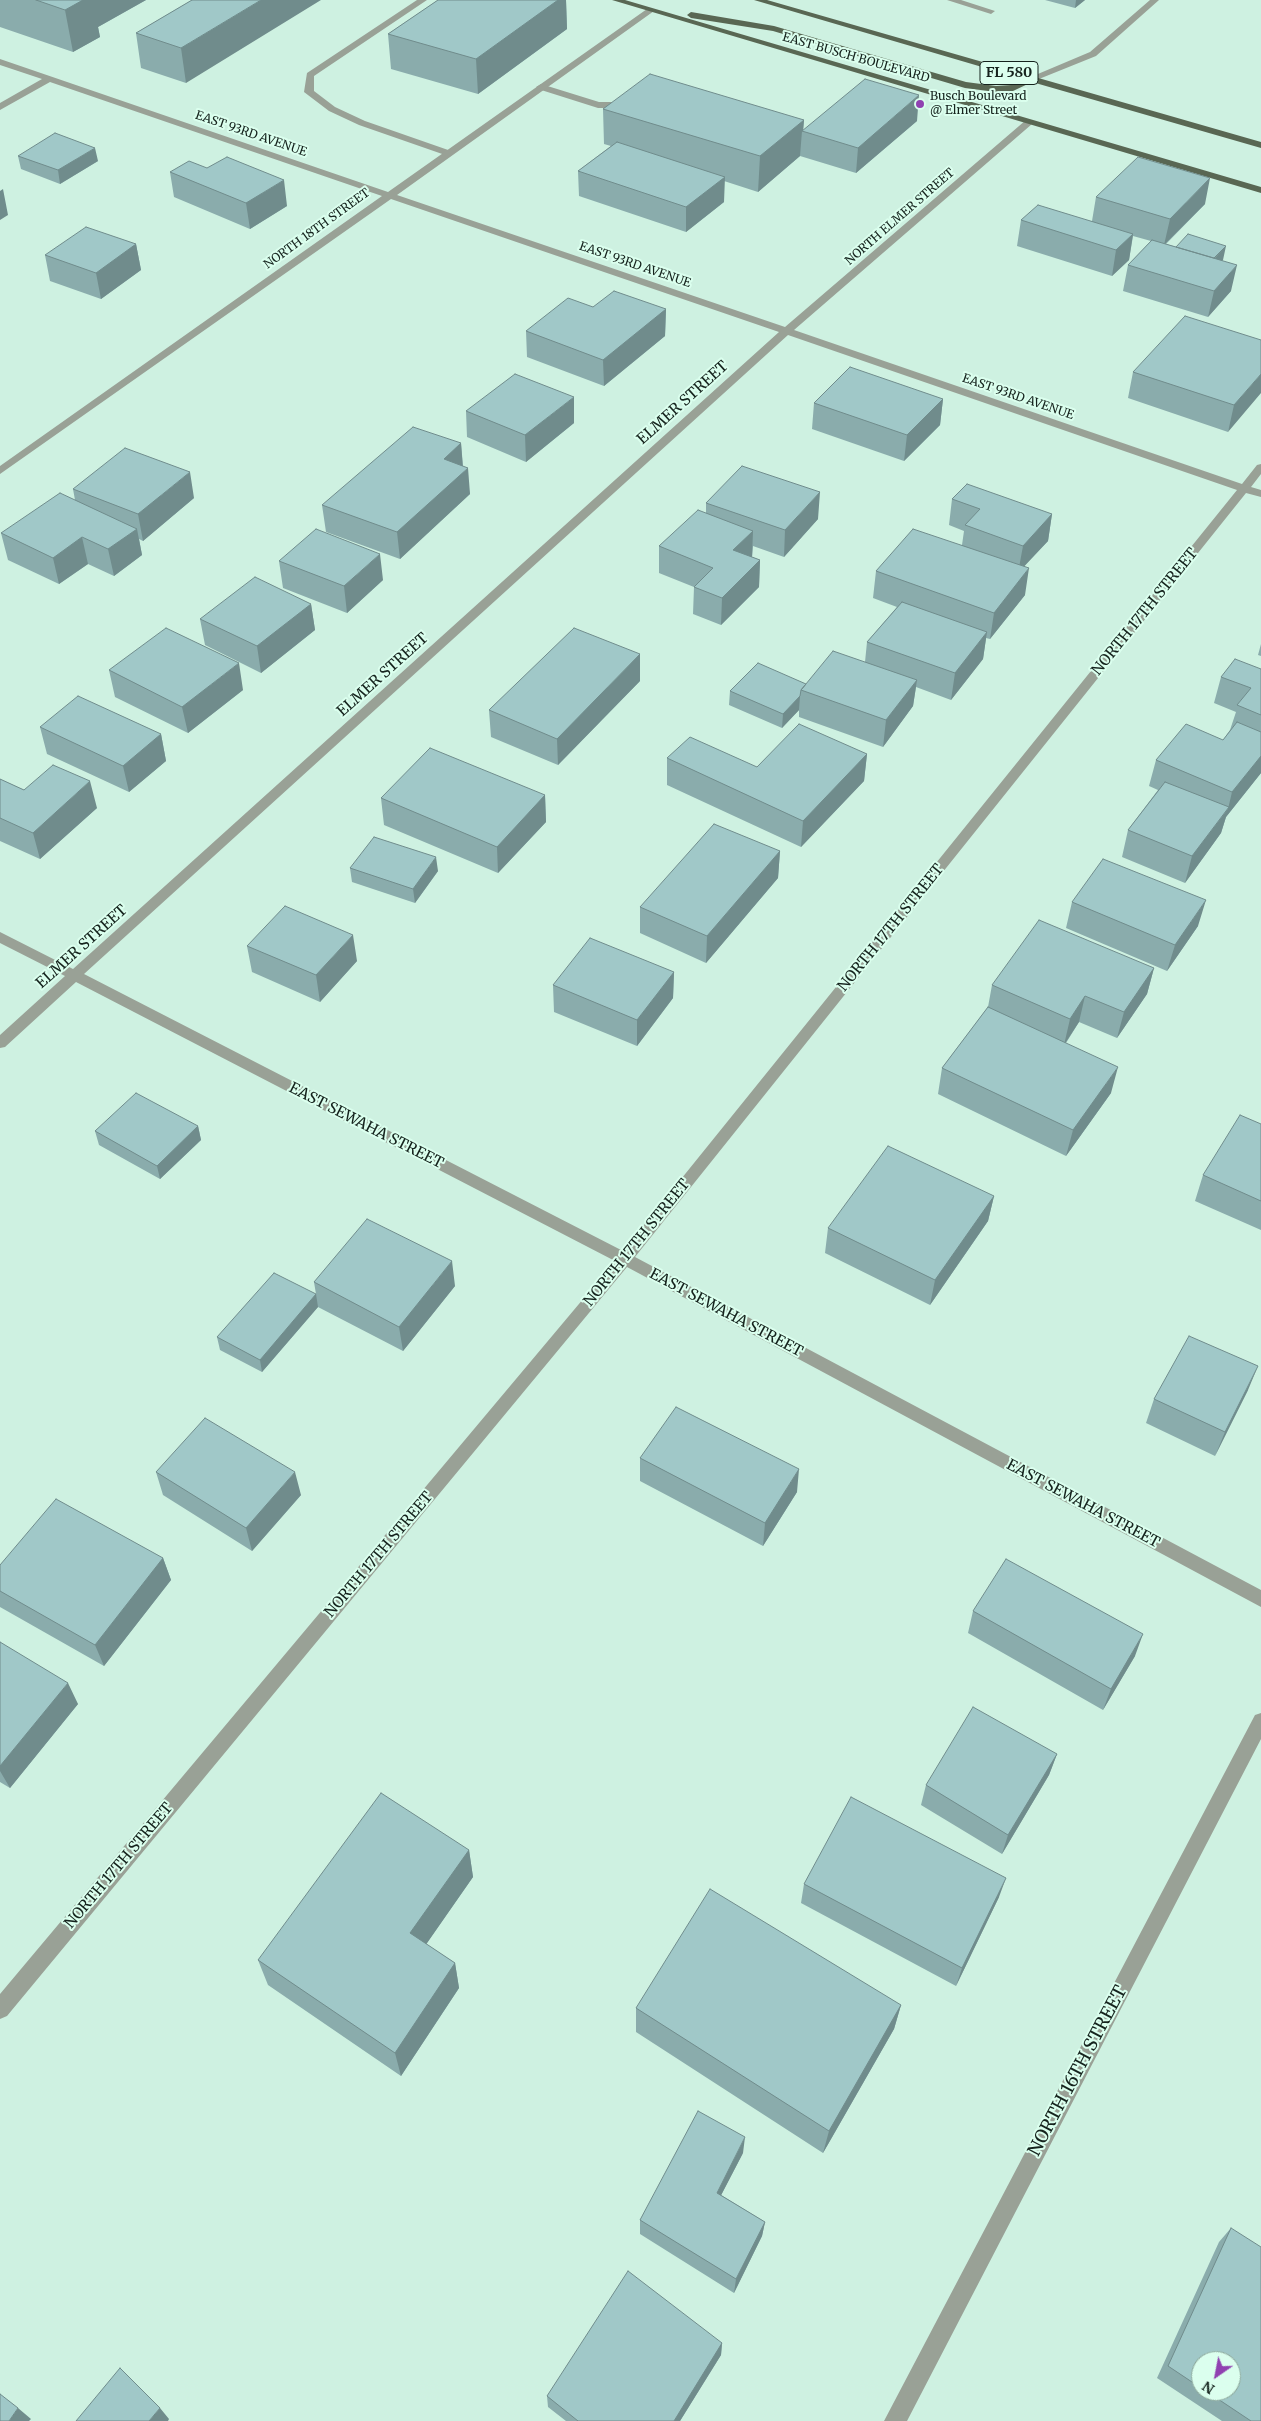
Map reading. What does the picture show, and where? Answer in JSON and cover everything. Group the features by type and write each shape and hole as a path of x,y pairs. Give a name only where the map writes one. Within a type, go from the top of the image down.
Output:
{"main road":[{"name":"EAST BUSCH BOULEVARD","path":"616,0 1261,190"},
{"name":"EAST BUSCH BOULEVARD","path":"758,0 1261,145"},
{"path":"650,11 709,17 774,29 965,85 996,89 1013,88 1030,79"}],"street":[{"path":"423,0 310,75 308,92 332,109 362,123 448,152"},
{"path":"951,0 991,11"},
{"path":"1030,79 1093,54 1156,0"},
{"name":"NORTH 18TH STREET","path":"0,471 388,194 650,11"},
{"name":"EAST 93RD AVENUE","path":"0,62 1261,494"},
{"path":"0,107 49,79"},
{"path":"541,87 598,106 620,105 635,94"},
{"name":"NORTH ELMER STREET","path":"787,331 1029,122"},
{"name":"ELMER STREET","path":"0,1043 787,331"},
{"name":"NORTH 17TH STREET","path":"0,2009 625,1259 1261,467"},
{"name":"EAST SEWAHA STREET","path":"0,937 625,1259 1261,1599"},
{"name":"NORTH 16TH STREET","path":"895,2421 1261,1720"}],"building":[{"path":"36,0 83,0 65,10"},
{"path":"192,0 261,0 181,48 136,33"},
{"path":"438,0 558,0 476,59 388,34"},
{"path":"650,74 804,120 760,156 603,109"},
{"path":"865,79 919,95 858,148 802,131"},
{"path":"55,133 95,148 58,170 18,156"},
{"path":"617,142 725,177 686,207 578,171"},
{"path":"227,157 284,180 246,203 170,172 189,161 207,168"},
{"path":"1138,157 1210,178 1170,219 1096,197"},
{"path":"1038,205 1133,234 1116,250 1021,220"},
{"path":"86,227 136,244 96,273 45,255"},
{"path":"1188,234 1226,246 1214,258 1176,247"},
{"path":"1152,240 1237,265 1214,291 1128,265"},
{"path":"614,291 666,309 603,360 526,331 568,298 593,307"},
{"path":"1185,316 1261,340 1261,374 1234,405 1133,372"},
{"path":"850,367 943,399 907,435 814,403"},
{"path":"515,374 574,397 525,435 466,411"},
{"path":"413,427 461,443 444,459 468,468 397,532 322,505"},
{"path":"125,448 190,472 138,514 73,489"},
{"path":"742,466 820,492 785,530 706,503"},
{"path":"967,484 1052,514 1023,546 965,525 980,509 952,499"},
{"path":"60,493 137,529 108,549 82,537 53,558 1,533"},
{"path":"698,510 753,531 733,550 760,560 722,598 694,587 713,568 659,546"},
{"path":"316,529 380,554 344,586 279,561"},
{"path":"913,529 1029,568 994,613 876,571"},
{"path":"255,577 311,604 257,646 200,619"},
{"path":"902,602 987,632 955,673 867,642"},
{"path":"166,628 239,663 182,707 109,670"},
{"path":"574,628 640,654 557,739 489,710"},
{"path":"833,651 917,680 886,720 801,690"},
{"path":"1235,659 1261,669 1261,715 1237,705 1251,688 1221,677"},
{"path":"758,663 806,684 801,690 800,696 783,714 730,691"},
{"path":"78,696 161,734 123,766 40,727"},
{"path":"1237,722 1261,732 1261,756 1232,792 1156,760 1186,724 1223,740"},
{"path":"799,724 867,754 803,821 667,758 690,737 757,767"},
{"path":"430,748 545,795 497,847 381,798"},
{"path":"53,765 90,781 33,833 0,818 0,779 24,790"},
{"path":"1165,782 1229,807 1192,856 1128,830"},
{"path":"714,824 780,851 707,936 640,907"},
{"path":"374,837 436,857 413,889 350,868"},
{"path":"1103,859 1206,900 1175,945 1072,902"},
{"path":"285,906 353,935 316,975 247,946"},
{"path":"1039,920 1154,968 1124,1012 1085,996 1070,1019 992,985"},
{"path":"590,938 674,972 637,1020 553,985"},
{"path":"988,1007 1118,1067 1073,1130 942,1068"},
{"path":"136,1093 198,1126 157,1166 95,1131"},
{"path":"1240,1115 1261,1124 1261,1201 1203,1175"},
{"path":"888,1146 994,1196 935,1280 828,1228"},
{"path":"367,1219 452,1261 399,1327 314,1282"},
{"path":"274,1273 316,1294 260,1360 217,1337"},
{"path":"1189,1336 1258,1366 1225,1432 1154,1399"},
{"path":"676,1407 799,1469 765,1523 640,1458"},
{"path":"205,1418 295,1472 246,1528 156,1472"},
{"path":"56,1499 163,1558 95,1645 0,1591 0,1565"},
{"path":"1006,1559 1143,1634 1111,1689 973,1611"},
{"path":"0,1642 68,1683 0,1766"},
{"path":"973,1707 1057,1754 1008,1835 926,1785"},
{"path":"381,1793 469,1850 410,1933 455,1963 395,2053 258,1960"},
{"path":"851,1797 1006,1878 962,1968 804,1884"},
{"path":"710,1889 901,2005 829,2131 636,2008"},
{"path":"698,2111 745,2137 717,2193 765,2222 736,2279 640,2220"},
{"path":"1231,2228 1261,2247 1261,2421 1251,2421 1221,2401 1241,2401 1241,2351 1191,2351 1191,2381 1168,2366"},
{"path":"628,2271 722,2343 674,2421 578,2421 547,2396"},
{"path":"120,2368 160,2408 149,2421 76,2421"},
{"path":"0,2394 18,2408 9,2421 0,2421"}],"place":[{"name":"Busch Boulevard @ Elmer Street","path":"920,104"}]}
